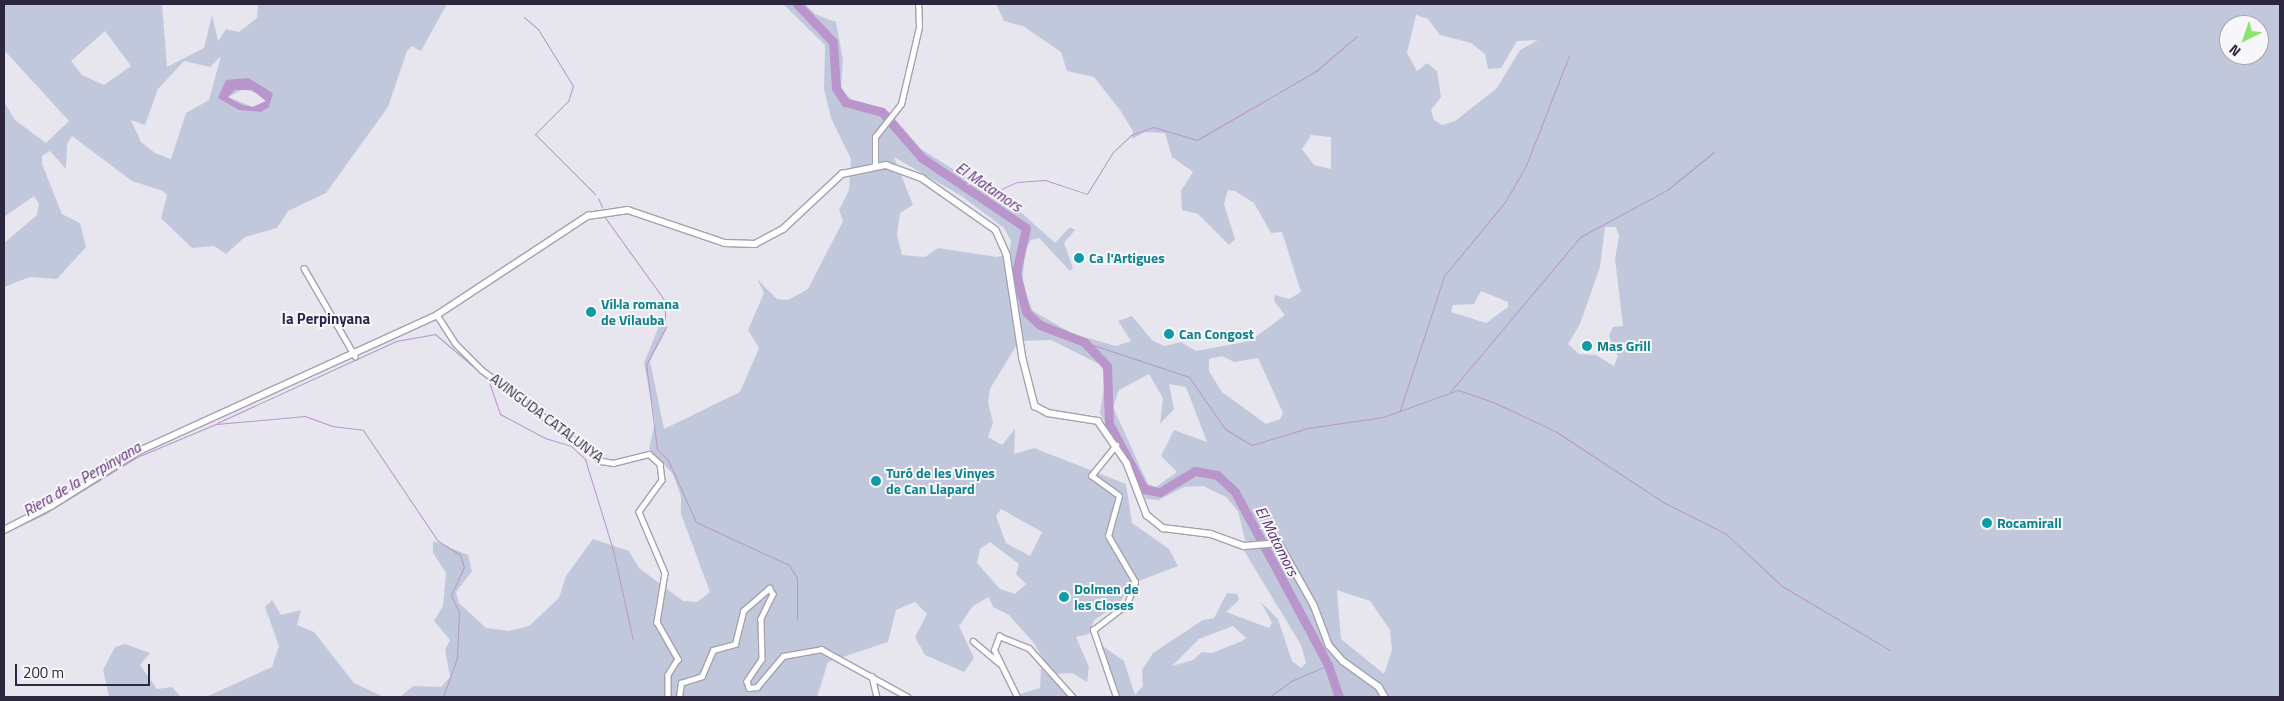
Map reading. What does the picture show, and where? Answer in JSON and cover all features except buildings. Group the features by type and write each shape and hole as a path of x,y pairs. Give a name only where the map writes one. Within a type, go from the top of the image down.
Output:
{"street":[{"path":"875,165 873,142 894,117 919,27 918,4"},
{"path":"4,530 51,506 137,452 355,356 437,315 595,214 637,212 725,243 755,244 783,229 834,179 875,165 914,174 990,223 1007,255 1033,403 1048,413 1091,417 1116,445 1146,513 1158,525 1174,532 1215,535 1244,546 1272,541 1284,546 1329,645 1352,668 1380,687 1385,697"},
{"path":"304,268 355,356"},
{"name":"AVINGUDA CATALUNYA","path":"437,315 450,337 482,370 602,461 613,463 649,454 660,464 662,480 639,512 666,577 656,613 663,638 678,657 668,675 668,697"},
{"path":"1116,445 1091,476 1118,496 1108,536 1124,557 1135,585 1126,604 1092,630 1116,697"},
{"path":"679,697 681,683 702,676 713,650 735,644 743,611 767,588 773,594 761,619 762,659 747,681 749,688 757,687 783,656 816,649 830,652 908,697"},
{"path":"1017,697 999,663 993,644 1004,636 1029,648 1073,697"},
{"path":"973,641 999,663"},
{"path":"872,676 877,697"}],"shaded area":[{"path":"4,4 162,4 167,67 204,48 212,15 218,41 226,29 239,32 257,18 258,4 447,4 421,51 412,46 407,51 388,107 326,193 288,211 277,228 245,237 226,254 214,246 192,248 161,218 167,195 163,191 132,181 72,136 67,144 66,169 50,151 42,156 42,164 62,214 80,223 86,247 57,279 30,277 4,287 4,243 37,215 39,204 34,196 4,217 4,102 15,120 46,143 69,121 4,50","holes":["105,31 131,66 104,85 82,75 71,61","221,56 209,100 186,113 171,159 155,153 141,142 131,120 145,125 158,89 184,61 210,67","244,89 262,95 266,101 253,107 228,97"]},
{"path":"783,4 805,4 815,14 836,22 843,60 841,89 855,103 889,112 921,149 980,186 986,181 1055,243 1070,227 1075,230 1064,243 1073,268 1070,271 1039,238 1031,240 1025,250 1022,287 1033,311 1073,334 1116,346 1131,341 1118,321 1132,316 1152,340 1164,346 1181,342 1196,351 1250,341 1285,315 1274,301 1275,295 1289,299 1301,292 1282,232 1271,233 1254,203 1235,191 1228,190 1224,204 1235,239 1229,245 1198,214 1182,210 1181,191 1193,172 1172,157 1165,133 1145,132 1132,139 1133,131 1120,110 1094,77 1067,71 1061,52 1023,26 1004,21 996,4 2280,4 2280,697 1117,697 1100,644 1124,661 1135,695 1143,686 1142,670 1153,653 1203,620 1214,618 1227,593 1237,594 1239,600 1226,612 1269,628 1272,623 1261,602 1278,619 1292,661 1301,668 1306,663 1301,645 1243,549 1254,544 1245,540 1238,511 1226,497 1203,486 1184,487 1159,500 1146,499 1100,413 1106,374 1099,364 1051,340 1019,341 990,389 988,402 993,423 988,437 1002,445 1015,429 1014,454 1034,448 1126,484 1132,523 1169,549 1178,566 1131,584 1119,604 1094,620 1089,634 1076,637 1089,667 1087,682 1072,673 1053,674 1033,642 1009,615 993,607 989,597 973,606 959,626 974,658 964,672 925,655 915,637 927,614 915,602 896,610 888,642 828,662 817,697 400,697 413,686 441,687 450,677 445,650 450,640 434,621 443,606 446,573 433,553 433,541 468,555 472,571 456,592 459,603 486,628 509,631 529,626 559,598 566,576 593,539 629,551 639,568 683,601 697,602 710,592 681,514 681,496 673,474 649,449 655,422 644,363 659,326 668,326 650,361 664,429 740,392 759,348 748,330 764,293 757,279 777,299 788,300 808,289 843,221 839,210 849,190 851,159 831,118 824,89 825,45","holes":["1416,15 1428,19 1440,35 1471,43 1485,54 1488,69 1501,68 1517,41 1538,40 1520,50 1497,88 1455,121 1442,125 1434,120 1431,110 1441,97 1437,71 1427,63 1417,71 1407,53","1311,135 1331,137 1331,169 1314,165 1302,149","894,157 963,197 1004,228 1011,241 1009,254 997,257 938,248 925,257 902,255 897,235 900,213 913,205","1605,227 1616,227 1619,236 1615,259 1623,326 1613,327 1609,335 1613,351 1618,355 1614,366 1596,355 1579,354 1568,344 1580,324 1600,267","1481,291 1508,302 1508,307 1486,323 1451,312 1453,305 1474,304","1222,356 1234,362 1258,358 1283,413 1280,419 1266,424 1222,392 1209,371 1209,359","1149,374 1163,398 1160,424 1174,409 1169,384 1186,387 1207,442 1174,430 1161,456 1177,472 1156,487 1148,484 1113,407 1119,390","1001,509 1042,532 1030,556 1006,543 996,516","990,542 1019,564 1016,574 1026,584 1015,594 1000,589 977,563 980,549","1337,590 1370,601 1390,630 1392,650 1384,674 1341,639","1233,626 1246,638 1212,653 1202,652 1193,660 1172,666 1199,639"]},
{"path":"248,78 273,93 269,107 261,112 239,110 218,98 226,80","holes":["235,90 252,90 266,101 253,107 242,105 228,97"]},
{"path":"272,600 281,615 301,610 297,625 314,632 354,683 384,697 206,697 272,667 279,646 265,607"},
{"path":"125,644 150,653 140,665 157,689 172,687 181,697 109,697 103,670 115,647"},
{"path":"1041,668 1069,697 1010,697 1040,688"}],"waterway":[{"name":"El Matamors","path":"797,4 833,42 836,88 845,102 882,112 922,158 1026,228 1016,273 1026,312 1040,325 1084,342 1107,366 1109,424 1144,489 1160,492 1195,471 1217,475 1235,492 1328,665 1339,697"},
{"path":"524,17 538,29 573,86 568,101 535,134 595,194"},
{"path":"981,198 1017,182 1045,180 1087,194 1113,152 1131,135 1153,127 1197,140 1316,71 1357,36"},
{"path":"1400,410 1444,276 1505,202 1525,168 1569,56"},
{"path":"1450,392 1580,237 1667,190 1714,152"},
{"path":"598,198 602,207"},
{"path":"604,216 665,301 665,329 646,364 657,449 668,460 696,522 789,565 797,578 797,619"},
{"path":"217,423 396,341 435,334 488,379 500,414 545,438 571,446 585,459 613,550 633,640"},
{"path":"1084,342 1189,377 1225,429 1252,445 1308,428 1383,417 1458,390 1493,402 1555,431 1663,502 1726,534 1782,586 1890,650"},
{"name":"Riera de la Perpinyana","path":"4,533 44,514 137,457 216,424 305,416 332,426 363,430 438,541 460,555 464,567 451,595 459,612 457,658 443,697"},
{"path":"1269,697 1291,681 1328,665"}],"place":[{"name":"Ca l'Artigues","path":"1079,258"},
{"name":"Vil·la romana de Vilauba","path":"591,312"},
{"name":"Can Congost","path":"1169,334"},
{"name":"Mas Grill","path":"1587,346"},
{"name":"Turó de les Vinyes de Can Llapard","path":"876,481"},
{"name":"Rocamirall","path":"1987,523"},
{"name":"Dolmen de les Closes","path":"1064,597"}],"district":[{"name":"la Perpinyana","path":"326,319"}]}
